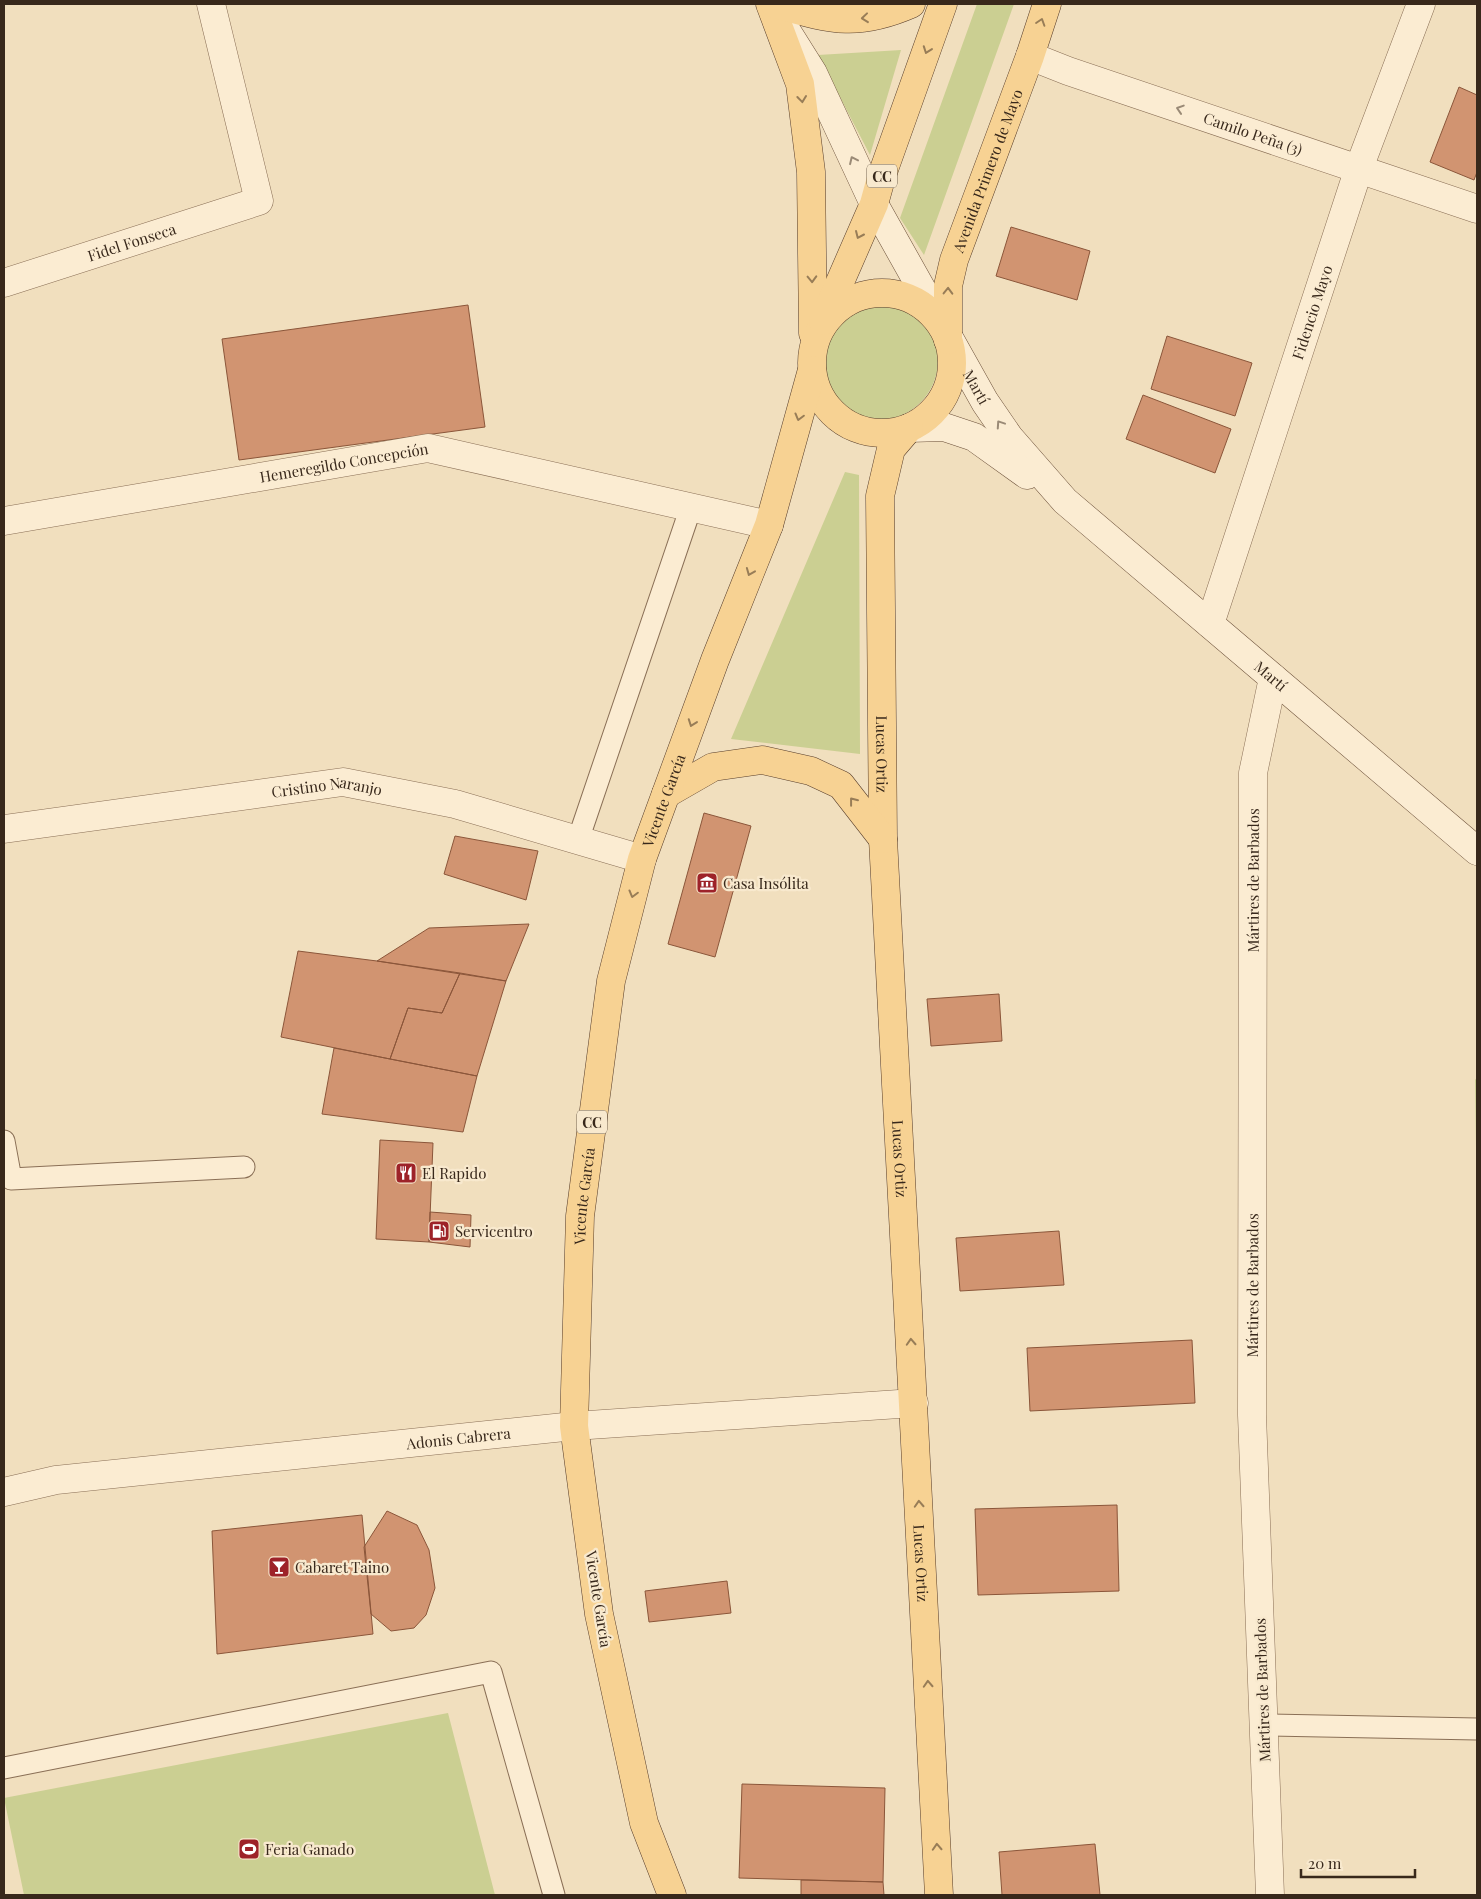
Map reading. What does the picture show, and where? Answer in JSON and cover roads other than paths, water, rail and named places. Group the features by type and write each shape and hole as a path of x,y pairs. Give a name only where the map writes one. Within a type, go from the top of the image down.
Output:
{"main road":[{"path":"770,4 800,84 811,172 813,358 817,390 827,408 842,421 861,430 885,434 909,428 931,413 946,392 952,366 948,340 937,320 922,305 901,295 878,292 857,297 838,308 822,325 813,358"},
{"path":"775,4 825,18 865,20 911,4"},
{"name":"CC","path":"813,358 839,279 874,204 882,175 943,4"},
{"name":"Avenida Primero de Mayo","path":"948,340 948,286 954,260 1030,56 1047,4"},
{"name":"Vicente García","path":"672,1895 644,1823 599,1614 574,1426 580,1216 611,981 642,859 715,660 769,525 813,358"},
{"name":"Lucas Ortiz","path":"909,428 891,449 880,496 883,839 939,1895"},
{"path":"666,794 713,767 762,760 812,771 841,785 883,839"}],"street":[{"name":"Fidel Fonseca","path":"4,283 259,201 211,4"},
{"name":"Martí","path":"770,4 813,73 874,204 919,281 948,340 1009,438 1065,501"},
{"name":"Fidencio Mayo","path":"1210,624 1359,168 1421,4"},
{"name":"Camilo Peña (3)","path":"1030,56 1068,71 1477,209"},
{"name":"Martí","path":"909,428 944,427 974,437 1065,501 1477,852"},
{"name":"Hemeregildo Concepción","path":"4,521 428,448 769,525"},
{"name":"Mártires de Barbados","path":"1270,1895 1252,1415 1253,773 1273,678"},
{"name":"Cristino Naranjo","path":"4,829 343,782 455,804 642,859"},
{"name":"Adonis Cabrera","path":"4,1492 56,1480 574,1426 914,1404"}],"lane":[{"path":"578,840 691,507"},
{"path":"4,1141 11,1179 244,1167"},
{"path":"4,1768 491,1672 554,1895"},
{"path":"1264,1725 1477,1729"}],"place":[{"name":"Casa Insólita","path":"707,883"},
{"name":"El Rapido","path":"406,1173"},
{"name":"Servicentro","path":"439,1231"},
{"name":"Cabaret Taino","path":"279,1567"},
{"name":"Feria Ganado","path":"249,1849"}]}
